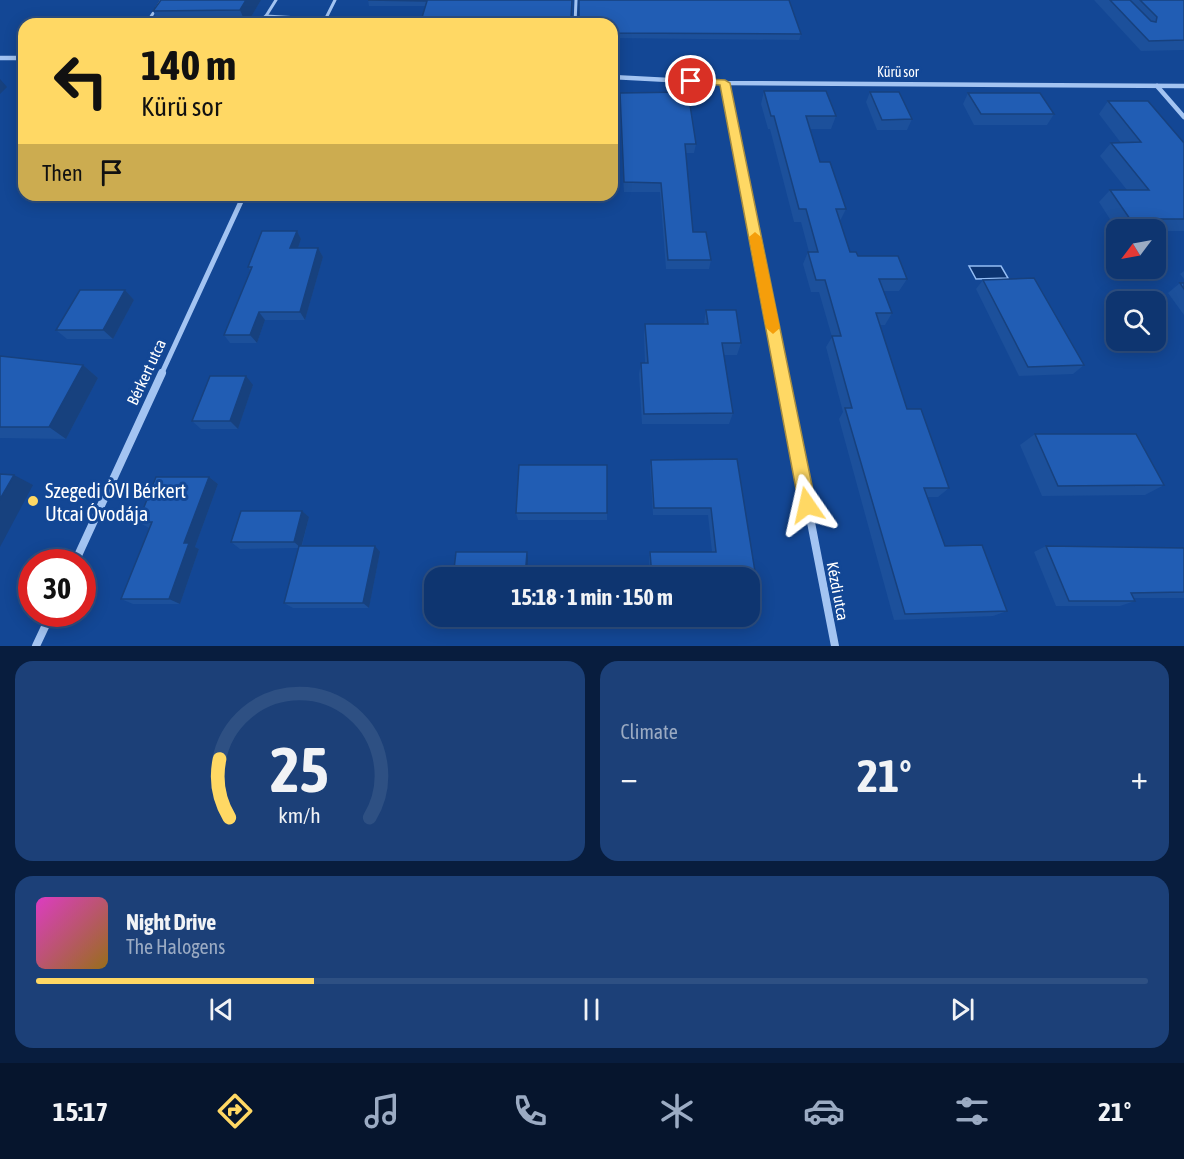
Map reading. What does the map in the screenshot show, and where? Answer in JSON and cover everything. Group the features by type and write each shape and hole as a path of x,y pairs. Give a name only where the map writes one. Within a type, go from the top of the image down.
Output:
{"street":[{"path":"0,58 18,58"},
{"name":"Kürü sor","path":"618,77 725,83 1184,86"},
{"name":"Kézdi utca","path":"725,83 835,646"},
{"path":"1158,86 1184,117"},
{"name":"Bérkert utca","path":"81,549 241,201"},
{"path":"36,646 45,627"}],"lane":[{"path":"150,18 162,0"},
{"path":"264,18 276,0"},
{"path":"325,18 335,0"},
{"path":"575,18 576,0"},
{"path":"266,16 299,18"}],"water":[{"path":"969,266 1001,266 1008,278 976,279"}],"building":[{"path":"161,0 246,0 240,10 153,11"},
{"path":"368,0 572,0 571,18 422,18 427,1"},
{"path":"579,0 789,0 801,34 618,33 618,18 579,18"},
{"path":"1110,0 1130,0 1151,21 1156,22 1157,17 1140,0 1184,0 1184,40 1149,41"},
{"path":"764,91 826,91 836,116 806,116 820,162 830,162 846,209 836,209 850,252 856,252 858,256 898,256 907,279 879,279 892,313 876,313 907,409 921,409 949,488 924,488 945,546 982,545 1007,611 905,614 845,408 852,408 832,336 841,336 825,280 816,280 808,252 818,252 806,209 799,209 774,116 771,116"},
{"path":"688,92 696,144 685,144 693,232 706,232 711,260 668,260 661,183 624,182 620,93"},
{"path":"870,92 899,92 912,119 882,120"},
{"path":"968,93 1040,93 1054,114 981,114"},
{"path":"1108,101 1148,101 1184,143 1184,219 1130,219 1110,190 1149,190 1111,143 1141,142"},
{"path":"262,231 297,231 290,248 318,248 300,312 259,312 250,335 224,335 252,267 248,267"},
{"path":"1034,278 1084,365 1028,367 983,280"},
{"path":"80,290 125,290 103,330 56,330"},
{"path":"706,310 736,310 741,343 722,343 733,413 644,414 641,363 648,363 645,324 708,324"},
{"path":"0,356 83,365 49,427 0,427"},
{"path":"210,376 246,376 230,421 192,421"},
{"path":"1035,434 1136,434 1164,485 1058,486"},
{"path":"737,459 754,567 651,567 650,552 716,552 711,508 654,508 651,460"},
{"path":"519,465 607,465 607,513 516,513"},
{"path":"0,474 14,475 0,499"},
{"path":"156,477 209,477 184,543 189,543 169,599 121,599 152,522 138,522"},
{"path":"241,511 302,511 294,542 231,542"},
{"path":"299,546 375,546 363,603 284,603"},
{"path":"1046,546 1184,548 1184,592 1131,593 1135,601 1069,601"},
{"path":"456,552 527,552 526,567 454,567"}],"slow traffic":[{"path":"755,237 773,328"}],"place":[{"name":"Szegedi ÓVI Bérkert Utcai Óvodája","path":"33,501"}],"route":[{"path":"691,81 725,83 807,505"}]}
